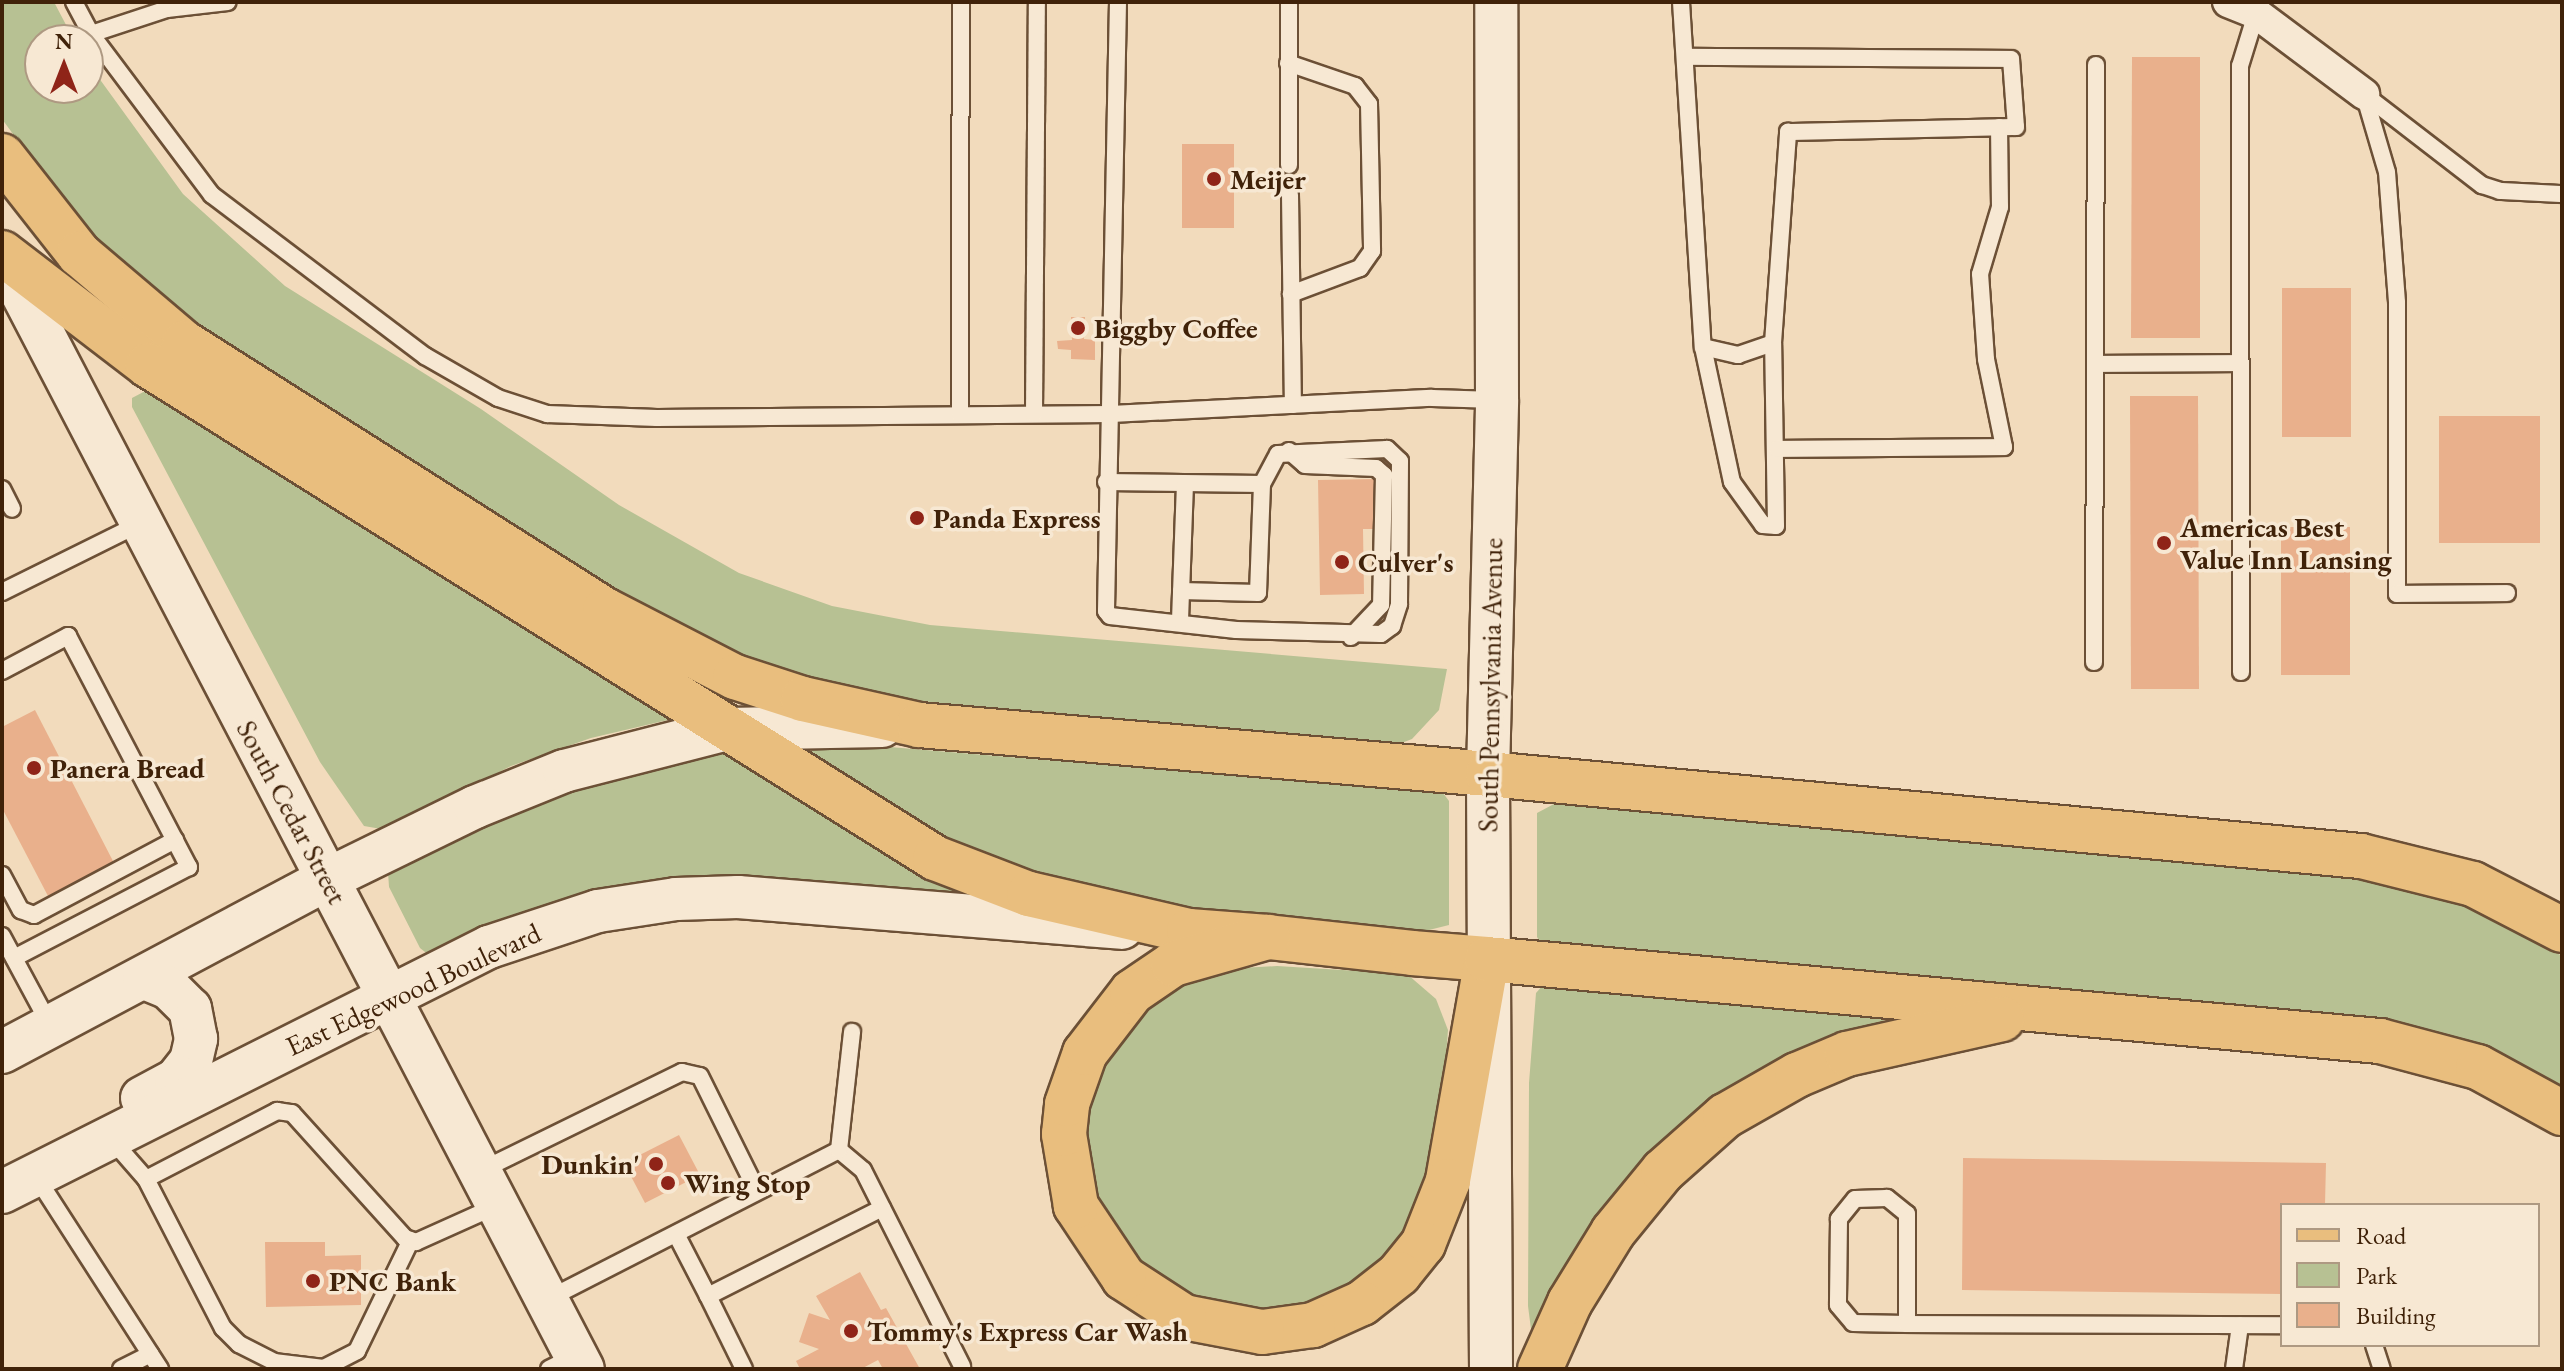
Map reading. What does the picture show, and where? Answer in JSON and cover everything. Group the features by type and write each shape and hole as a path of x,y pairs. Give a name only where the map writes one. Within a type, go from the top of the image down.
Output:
{"main road":[{"name":"South Pennsylvania Avenue","path":"1491,1369 1487,959 1497,400 1496,2"},
{"path":"2,156 79,254 160,325 605,610 687,656 755,685 919,725"},
{"path":"2,254 148,365 873,822 956,867 1029,894 1189,931 2380,1041 2478,1067 2562,1113"},
{"name":"South Cedar Street","path":"2,254 547,1300 569,1365"},
{"path":"2,1052 328,879 475,807 564,771 727,729 919,725 1488,774 2361,856 2473,884 2562,930"},
{"name":"East Edgewood Boulevard","path":"13,1179 110,1138 389,996 532,930 598,911 676,899 763,899 1189,931"},
{"path":"1268,937 1173,964 1132,992 1085,1053 1067,1104 1064,1134 1076,1206 1118,1272 1167,1310 1244,1331 1297,1328 1343,1313 1388,1284 1423,1244 1448,1181 1487,959"},
{"path":"13,1179 176,1080 191,1061 196,1039 190,1009 169,988 144,978"},
{"path":"1540,1369 1570,1302 1613,1232 1663,1171 1725,1116 1797,1075 1847,1054 1918,1034 2056,1009"}],"street":[{"path":"2228,2 2256,14 2364,94"}],"lane":[{"path":"74,2 86,24"},
{"path":"104,28 142,9 228,2"},
{"path":"960,414 961,2"},
{"path":"1034,414 1037,2"},
{"path":"1118,2 1111,414 1106,482 1106,611 1110,616 1180,620 1236,630 1351,637 1381,634 1396,618 1402,573 1400,461 1387,449 1289,451 1271,462 1262,484 1258,593 1181,591"},
{"path":"1289,2 1289,165"},
{"path":"1681,2 1688,57 1703,347 1732,482 1763,525 1776,526 1780,508 1773,343 1788,132 2016,127 2011,59 1688,57"},
{"path":"2241,672 2240,66 2256,14"},
{"path":"104,51 212,195 425,356 498,398 547,414 579,418 1111,414 1497,400"},
{"path":"1288,63 1355,86 1369,104 1372,236 1372,251 1360,268 1291,294"},
{"path":"2094,662 2096,65"},
{"path":"2364,94 2482,185 2500,191 2562,194"},
{"path":"2364,94 2387,172 2397,303 2397,594 2507,593"},
{"path":"1777,449 2004,447 1986,359 1980,274 2000,207 1999,127"},
{"path":"1290,195 1293,405"},
{"path":"1703,347 1738,355 1773,343"},
{"path":"2095,364 2240,363"},
{"path":"1106,482 1262,484"},
{"path":"1180,620 1185,484"},
{"path":"2,489 12,509"},
{"path":"2,592 141,523"},
{"path":"2,671 68,636 189,867 14,958"},
{"path":"2,875 21,910 34,915 175,840"},
{"path":"2,936 50,1026"},
{"path":"839,1150 852,1032"},
{"path":"110,1138 146,1179 223,1328 239,1344 274,1362 324,1368 357,1351 411,1240 489,1188 682,1072 700,1076 756,1189"},
{"path":"146,1179 277,1111 292,1113 411,1240"},
{"path":"547,1300 756,1189 839,1150"},
{"path":"839,1150 863,1170 960,1368"},
{"path":"13,1179 160,1369"},
{"path":"1907,1324 1907,1214 1887,1198 1855,1199 1839,1219 1838,1305 1853,1323 1907,1324 2280,1325"},
{"path":"708,1296 882,1208"},
{"path":"676,1234 744,1369"},
{"path":"2234,1369 2240,1325"},
{"path":"2375,1347 2382,1369"},
{"path":"121,1369 150,1354"}],"green space":[{"path":"2,2 54,2 66,24 24,24 24,104 104,104 104,85 183,194 285,286 481,409 619,505 739,573 832,606 930,625 1447,669 1439,710 1412,739 1391,747 899,699 779,672 663,623 219,344 81,227 2,119"},
{"path":"151,388 672,719 591,738 511,766 387,830 364,826 320,762 132,407 132,398"},
{"path":"842,743 1443,793 1449,801 1449,925 1421,932 1267,919 1081,893 974,856 806,752"},
{"path":"719,751 974,896 858,893 430,956 420,948 389,887 388,872 399,863 574,786"},
{"path":"1554,804 2338,874 2430,893 2497,918 2562,956 2562,1090 2365,1019 1542,945 1537,937 1537,813"},
{"path":"1277,966 1407,974 1436,999 1448,1030 1439,1151 1405,1239 1354,1289 1283,1313 1193,1302 1146,1271 1097,1201 1086,1134 1097,1075 1131,1021 1169,987 1223,969"},
{"path":"1544,984 1879,1018 1889,1023 1794,1061 1532,1337 1528,1306 1529,1083 1536,993"}],"building":[{"path":"2132,57 2200,57 2200,338 2131,338"},
{"path":"1182,144 1234,144 1234,228 1182,228"},
{"path":"2282,288 2351,288 2351,437 2282,437"},
{"name":"Biggby Coffee","path":"1071,317 1085,317 1084,339 1095,340 1095,360 1071,359 1071,350 1058,349 1057,341 1072,340"},
{"name":"Americas Best Value Inn Lansing","path":"2130,396 2198,396 2199,689 2131,689"},
{"path":"2439,416 2540,416 2540,543 2439,543"},
{"name":"Culver's","path":"1376,479 1377,529 1363,529 1364,594 1320,595 1318,480"},
{"path":"2281,527 2350,527 2350,675 2281,675"},
{"name":"Panera Bread","path":"35,710 114,863 48,896 2,808 2,727"},
{"path":"679,1135 700,1175 645,1203 624,1163"},
{"path":"1963,1158 2326,1163 2325,1203 2280,1203 2280,1294 1962,1290"},
{"name":"PNC Bank","path":"265,1242 325,1242 325,1256 361,1255 361,1305 266,1307"},
{"name":"Tommy's Express Car Wash","path":"860,1272 881,1310 886,1308 920,1369 883,1369 878,1360 861,1369 800,1369 796,1361 819,1349 799,1342 809,1313 830,1320 816,1296"}],"place":[{"name":"Meijer","path":"1214,179"},
{"name":"Biggby Coffee","path":"1078,328"},
{"name":"Panda Express","path":"917,518"},
{"name":"Americas Best Value Inn Lansing","path":"2164,543"},
{"name":"Culver's","path":"1342,562"},
{"name":"Panera Bread","path":"34,768"},
{"name":"Dunkin'","path":"656,1164"},
{"name":"Wing Stop","path":"668,1183"},
{"name":"PNC Bank","path":"313,1281"},
{"name":"Tommy's Express Car Wash","path":"851,1331"}]}
